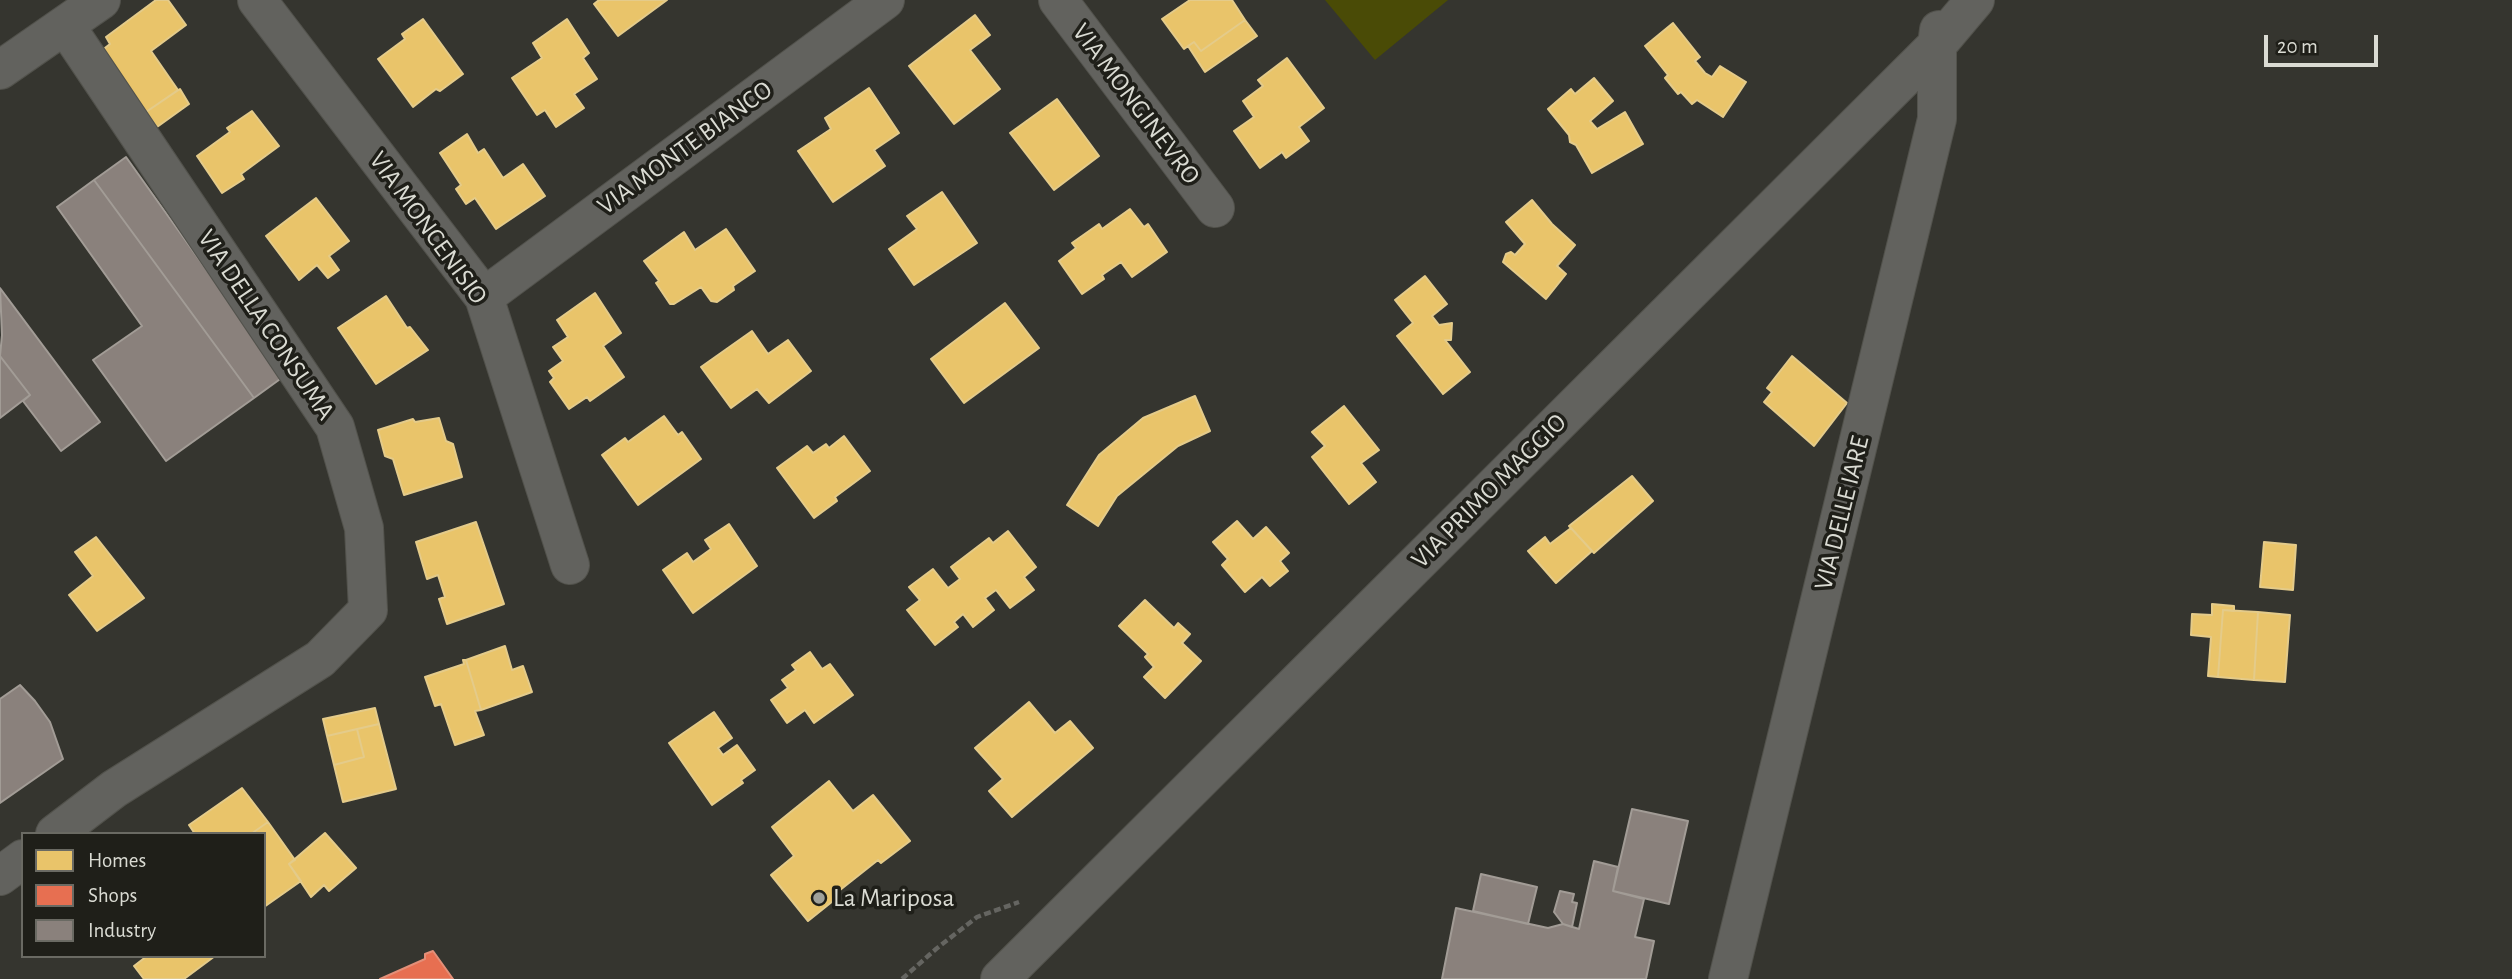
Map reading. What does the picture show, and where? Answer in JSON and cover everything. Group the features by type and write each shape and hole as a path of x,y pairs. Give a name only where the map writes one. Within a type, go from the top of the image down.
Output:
{"street":[{"path":"0,69 101,0"},
{"name":"VIA MONCENISIO","path":"257,0 484,297 570,565"},
{"name":"VIA MONTE BIANCO","path":"484,297 885,0"},
{"name":"VIA MONGINEVRO","path":"1058,0 1215,208"},
{"name":"VIA DELLE IARE","path":"1728,979 1937,119 1937,45 1943,0"},
{"name":"VIA PRIMO MAGGIO","path":"1000,979 1937,45 1975,0"},
{"name":"VIA DELLA CONSUMA","path":"58,832 114,789 320,659 368,610 364,528 334,427 65,25"},
{"path":"0,876 21,860"}],"shaded area":[{"path":"1325,0 1448,0 1375,60"}],"building: Homes":[{"path":"156,0 168,0 186,25 151,51 178,90 146,112 101,51 110,44 106,37"},
{"path":"599,0 667,0 618,36 594,4"},
{"path":"1190,0 1232,0 1245,20 1201,51 1194,42 1184,49 1162,19"},
{"path":"975,15 990,35 970,50 1000,89 954,124 909,66"},
{"path":"423,19 463,74 440,91 436,89 413,107 378,59 405,39 402,34"},
{"path":"567,19 589,53 583,58 597,79 574,94 584,108 556,127 545,110 537,115 512,78 542,58 533,43"},
{"path":"1245,20 1257,36 1205,72 1188,46 1194,42 1201,51"},
{"path":"1673,23 1700,57 1695,61 1705,73 1712,77 1720,66 1746,82 1723,117 1697,100 1692,104 1681,92 1678,94 1665,78 1668,75 1645,46"},
{"path":"1287,58 1324,108 1299,127 1309,141 1286,158 1282,152 1260,168 1234,131 1254,117 1243,101 1263,86 1258,80"},
{"path":"1594,78 1613,101 1590,121 1597,129 1625,112 1643,144 1592,173 1576,145 1570,142 1569,135 1548,109 1571,89 1575,94"},
{"path":"869,88 899,133 874,150 885,166 833,202 798,151 831,129 825,118"},
{"path":"180,89 189,104 157,127 146,112"},
{"path":"1057,99 1099,156 1054,190 1010,133"},
{"path":"252,111 279,146 241,174 244,179 222,193 197,156 230,132 227,128"},
{"path":"467,134 478,153 484,149 503,178 523,164 545,196 496,229 475,198 466,204 456,189 461,185 440,153"},
{"path":"942,192 977,243 914,285 889,249 917,229 907,216"},
{"path":"316,198 349,241 329,256 339,270 328,278 317,265 299,280 266,236"},
{"path":"1532,200 1552,224 1575,245 1557,266 1566,274 1546,299 1503,262 1506,254 1511,252 1515,255 1525,244 1506,222"},
{"path":"1130,209 1144,227 1148,224 1167,252 1132,277 1121,262 1102,275 1104,279 1082,294 1059,261 1076,248 1072,243 1099,224 1102,229"},
{"path":"726,229 755,271 733,286 734,290 717,302 711,301 701,287 670,304 656,283 659,281 644,261 684,232 695,250"},
{"path":"1425,276 1447,304 1432,316 1439,325 1452,323 1451,340 1445,340 1470,372 1443,394 1397,336 1413,323 1395,300"},
{"path":"595,293 621,333 603,346 624,377 590,401 587,397 569,409 550,382 554,378 549,371 563,361 553,347 568,337 557,320"},
{"path":"386,296 407,328 410,327 428,350 376,384 338,328"},
{"path":"1005,303 1039,348 964,403 931,359"},
{"path":"752,331 768,354 788,340 811,371 769,403 757,389 731,408 701,367"},
{"path":"1792,356 1847,403 1814,446 1764,402 1772,392 1767,388"},
{"path":"1195,396 1210,431 1178,446 1117,496 1098,526 1067,505 1099,455 1143,418"},
{"path":"1344,406 1379,450 1361,463 1376,482 1349,504 1312,457 1325,446 1312,432"},
{"path":"664,416 678,435 682,432 701,459 638,505 602,455 625,438 628,442"},
{"path":"439,418 446,441 453,444 462,477 404,495 393,459 385,456 378,430 413,419 415,422"},
{"path":"844,436 870,471 835,497 837,501 814,518 777,468 807,446 813,453 826,444 829,448"},
{"path":"1632,476 1653,501 1594,553 1569,526"},
{"path":"1237,521 1253,539 1266,527 1289,553 1280,561 1288,571 1270,586 1262,577 1245,592 1222,565 1228,559 1213,542"},
{"path":"476,522 504,604 447,624 439,599 445,597 438,575 427,579 416,542"},
{"path":"729,524 757,566 693,613 663,570 687,553 693,562 711,549 705,540"},
{"path":"1571,528 1592,551 1556,583 1528,551 1545,537 1550,544"},
{"path":"1008,531 1036,567 1024,577 1034,590 1010,608 996,590 985,598 994,610 973,627 963,614 954,622 958,627 935,645 907,610 920,600 909,587 933,569 948,588 960,579 951,567 989,538 993,543"},
{"path":"96,537 144,598 97,631 69,595 93,576 75,552"},
{"path":"2264,542 2296,545 2293,590 2260,587"},
{"path":"1145,600 1174,628 1178,623 1190,634 1182,643 1201,661 1165,698 1144,677 1154,667 1145,657 1148,654 1119,626"},
{"path":"2212,604 2234,606 2234,611 2223,610 2218,677 2208,676 2211,637 2191,635 2192,614 2212,615"},
{"path":"2223,610 2258,612 2254,680 2218,677"},
{"path":"2258,612 2290,615 2285,682 2254,680"},
{"path":"505,646 512,670 523,666 532,692 481,710 466,660"},
{"path":"810,652 822,669 830,664 853,695 814,723 805,710 787,723 771,700 788,688 782,680 796,670 792,665"},
{"path":"463,660 466,660 481,710 475,711 484,735 455,745 441,704 435,706 425,677 464,664"},
{"path":"1029,702 1055,733 1070,721 1093,748 1012,817 989,791 1003,779 975,748"},
{"path":"375,708 379,724 327,736 323,719"},
{"path":"714,712 732,738 718,748 723,755 737,745 755,770 741,780 743,783 712,805 669,743"},
{"path":"379,724 396,789 343,802 334,765 364,757 357,729"},
{"path":"357,729 364,757 334,765 327,736"},
{"path":"829,781 853,811 873,795 910,841 881,863 878,860 835,894 838,897 808,921 771,875 794,856 772,827"},
{"path":"242,788 268,822 254,832 194,832 189,825"},
{"path":"268,822 295,860 289,864 301,881 266,906 266,832 254,832"},
{"path":"325,833 356,868 329,891 324,885 311,897 289,864"},
{"path":"144,958 212,958 184,979 144,979 134,966"}],"building: Shops":[{"path":"433,951 453,979 380,979 425,959 425,954"}],"building: Industry":[{"path":"126,157 283,377 254,398 94,180"},
{"path":"94,180 254,398 166,461 93,360 142,326 57,207"},
{"path":"0,288 100,422 61,451 23,401 30,395 0,356"},
{"path":"0,356 30,395 0,418"},
{"path":"20,685 50,722 63,759 0,803 0,699"},
{"path":"1632,809 1688,821 1669,904 1613,891"},
{"path":"1594,861 1618,867 1613,891 1644,899 1635,937 1654,941 1646,979 1442,979 1456,908 1548,928 1563,924 1579,929"},
{"path":"1481,874 1537,887 1528,924 1473,911"},
{"path":"1560,891 1574,894 1572,902 1577,903 1572,927 1563,924 1554,912"}],"place":[{"name":"La Mariposa","path":"819,898"}]}
